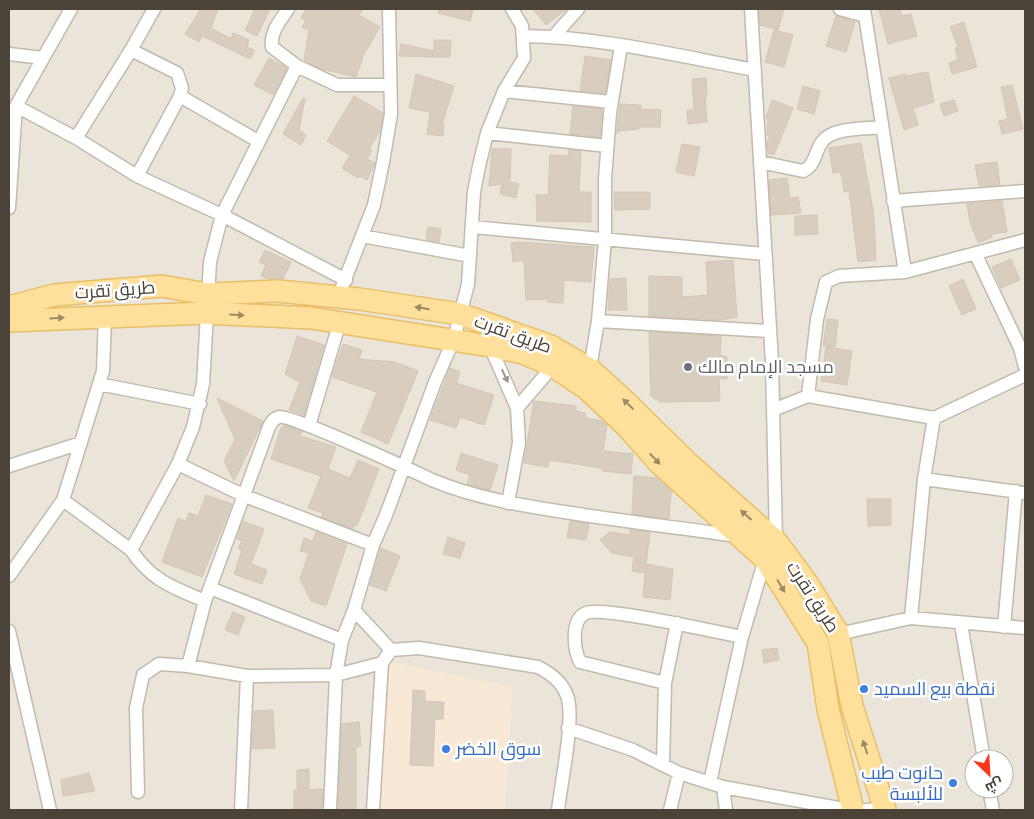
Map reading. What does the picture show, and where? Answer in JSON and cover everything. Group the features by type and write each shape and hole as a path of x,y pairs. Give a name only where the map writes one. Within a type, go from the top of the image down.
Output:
{"main road":[{"name":"طريق تقرت","path":"9,307 54,295 162,286 206,304 340,321 454,339 523,353 588,379 660,464 739,536 770,550 818,643 828,709 852,810"},
{"name":"طريق تقرت","path":"9,321 105,316 206,304 278,290 341,288 460,314 551,346 687,462 770,550 807,583 838,633 852,706 879,810"}],"street":[{"path":"9,208 16,106 70,9"},
{"path":"76,138 132,50 154,9"},
{"path":"288,9 275,30 271,40 272,47 297,66 337,85 389,85"},
{"path":"16,106 76,138 137,176 222,215 341,288 374,204 383,162 391,114 389,9"},
{"path":"330,810 336,675 342,640 354,610 373,545 435,382 454,339 468,284 474,192 487,133 504,91 524,58 522,26 512,9"},
{"path":"554,36 578,9"},
{"path":"710,782 742,637 770,550 773,410 751,9"},
{"path":"840,9 865,13 905,272"},
{"path":"523,36 554,36 755,70"},
{"path":"588,379 598,321 605,239 607,146 621,46"},
{"path":"132,50 177,73 182,88 180,96 137,176"},
{"path":"9,54 43,58"},
{"path":"131,550 178,464 200,404 203,384 206,304 210,262 222,215 297,66"},
{"path":"504,91 612,102"},
{"path":"180,96 258,141"},
{"path":"760,162 802,171 813,163 822,142 830,135 882,127"},
{"path":"487,133 607,146"},
{"path":"893,201 1025,191"},
{"path":"473,226 765,254"},
{"path":"362,236 470,256"},
{"path":"808,396 817,319 826,282 839,276 905,272 976,255 1025,240"},
{"path":"976,255 1020,348 1025,366"},
{"path":"9,576 63,500 103,372 105,316"},
{"path":"309,426 340,321"},
{"path":"598,321 770,331"},
{"path":"490,346 517,408 519,443 508,503"},
{"path":"517,408 552,366"},
{"path":"773,410 808,396 934,418 1025,375"},
{"path":"99,384 200,404"},
{"path":"188,666 205,601 271,422 277,417 283,416 309,426 404,465 449,486 508,503 739,536"},
{"path":"911,618 924,479 934,418"},
{"path":"9,466 80,444"},
{"path":"178,464 245,496 373,545"},
{"path":"924,479 1021,492 1004,627"},
{"path":"63,500 131,550 143,568 163,584 205,601"},
{"path":"210,588 342,640"},
{"path":"354,610 391,650"},
{"path":"665,683 580,662 576,654 574,642 578,620 583,614 591,612 677,623 742,637"},
{"path":"818,643 838,633 911,618 961,624 1025,628"},
{"path":"663,764 665,683 677,623"},
{"path":"961,624 982,749"},
{"path":"9,631 50,810"},
{"path":"391,650 419,648 538,667 554,675 561,684 568,700 568,728 558,810"},
{"path":"373,810 382,663 391,650"},
{"path":"138,792 136,708 142,675 159,664 188,666 247,676 336,675 382,663"},
{"path":"241,810 247,676"},
{"path":"568,728 632,750 680,773 723,787 852,810"},
{"path":"670,810 680,773"},
{"path":"723,787 726,810"}],"shaded area":[{"path":"9,9 1025,9 1025,810 9,810"},
{"name":"سوق الخضر","path":"390,662 513,687 505,810 377,810"}],"building":[{"path":"201,9 218,9 211,28 231,39 233,33 249,40 247,47 254,50 250,59 202,36 199,42 185,34"},
{"path":"255,9 270,9 257,36 245,30"},
{"path":"306,9 363,9 359,15 380,27 363,56 358,56 363,57 356,77 321,69 304,60 309,30 302,27 306,21 301,18"},
{"path":"439,9 473,9 470,21 438,13"},
{"path":"533,9 567,9 546,25"},
{"path":"759,9 784,9 778,30 760,25"},
{"path":"879,9 900,9 902,16 911,14 917,36 888,44"},
{"path":"836,16 855,22 846,52 826,46"},
{"path":"964,22 977,67 952,74 949,63 958,60 955,48 958,47 950,27"},
{"path":"774,30 793,35 784,67 765,62"},
{"path":"434,40 451,40 450,57 434,57"},
{"path":"401,44 434,51 433,57 399,56"},
{"path":"585,56 611,60 605,93 580,91"},
{"path":"269,58 287,68 273,95 254,85"},
{"path":"928,72 934,102 913,108 918,125 904,130 889,78 905,74 906,76"},
{"path":"416,74 454,86 442,124 444,124 443,136 427,134 430,112 409,108"},
{"path":"706,78 707,122 688,124 687,110 694,110 692,79"},
{"path":"1012,85 1023,129 1002,134 999,121 1008,119 1001,87"},
{"path":"803,86 820,91 814,114 797,109"},
{"path":"354,96 383,113 380,131 369,149 372,150 367,159 375,163 367,180 360,176 358,178 342,168 350,155 327,141"},
{"path":"303,98 305,99 299,130 306,135 301,145 283,134"},
{"path":"772,100 793,108 774,155 768,153 767,143 770,136 767,135 768,119 766,118"},
{"path":"954,100 958,111 944,116 940,104"},
{"path":"620,104 641,105 641,109 661,110 660,127 639,127 639,129 618,131 617,134"},
{"path":"573,106 602,109 600,137 570,134"},
{"path":"861,143 874,216 876,260 858,262 849,191 844,192 841,172 833,173 829,148"},
{"path":"682,144 700,147 694,176 676,172"},
{"path":"492,149 511,149 510,182 519,184 516,198 500,194 502,184 489,186"},
{"path":"569,150 581,151 579,192 591,192 591,222 537,221 536,195 548,195 550,155 568,156"},
{"path":"997,162 1000,185 979,186 975,165"},
{"path":"787,178 790,198 798,197 801,213 771,215 769,180"},
{"path":"614,192 650,192 650,209 615,210"},
{"path":"1002,201 1007,232 991,234 992,237 978,243 970,222 967,204"},
{"path":"817,215 818,234 795,235 795,216"},
{"path":"428,227 441,229 439,242 426,240"},
{"path":"511,243 594,247 591,282 564,280 563,303 547,302 547,299 526,300 524,260 513,262"},
{"path":"265,250 291,262 283,279 268,279 261,276 266,265 259,262"},
{"path":"1011,259 1020,280 1001,288 992,267"},
{"path":"733,260 737,317 721,320 649,316 649,276 682,277 682,297 708,295 706,262"},
{"path":"626,278 627,310 608,310 610,279"},
{"path":"963,279 976,309 962,315 949,286"},
{"path":"827,319 838,320 835,347 823,346"},
{"name":"مسجد الإمام مالك","path":"649,332 721,336 720,355 727,357 727,379 719,378 720,401 660,402 651,396"},
{"path":"297,336 324,345 304,415 289,410 300,382 285,374"},
{"path":"343,344 362,350 359,359 395,362 418,371 388,444 361,432 377,392 332,377"},
{"path":"826,347 852,351 847,385 821,381"},
{"path":"450,368 460,372 456,383 494,395 484,425 460,417 456,428 430,420"},
{"path":"217,398 263,421 234,481 224,461 235,439"},
{"path":"534,401 576,406 576,411 585,413 585,418 602,421 607,425 603,451 633,454 631,474 602,471 602,468 549,460 548,467 524,463"},
{"path":"284,426 302,432 300,436 336,447 328,469 350,478 358,460 379,469 357,526 354,525 353,529 321,517 323,513 308,508 321,476 271,459 281,428"},
{"path":"461,453 498,465 490,490 467,484 470,475 456,470"},
{"path":"634,476 657,478 671,491 669,519 632,514"},
{"path":"206,495 232,504 202,577 162,562 178,518 186,521 189,513 198,516"},
{"path":"867,499 891,499 891,525 868,526"},
{"path":"243,521 264,529 251,564 267,570 262,584 234,574 242,550 238,548 242,541 237,539"},
{"path":"570,521 589,524 586,540 567,537"},
{"path":"630,530 650,532 645,573 632,571 634,557 612,553 600,540 610,532 630,535"},
{"path":"316,532 347,544 326,606 311,601 300,579 309,553 300,551 304,538 313,541"},
{"path":"448,537 465,543 460,558 443,554"},
{"path":"381,548 400,556 386,591 370,585"},
{"path":"646,564 673,569 670,600 643,597"},
{"path":"233,612 245,617 238,635 225,630"},
{"path":"777,648 779,660 764,663 762,650"},
{"path":"413,690 425,691 425,701 444,702 443,719 435,719 433,766 410,765"},
{"path":"273,710 275,748 252,749 254,711"},
{"path":"359,722 361,746 356,747 356,810 338,810 342,724"},
{"path":"309,769 309,790 323,789 322,808 294,809 294,790 297,790 297,770"},
{"path":"89,773 95,791 63,796 61,780"}],"place":[{"name":"مسجد الإمام مالك","path":"688,367"},
{"name":"نقطة بيع السميد","path":"864,689"},
{"name":"سوق الخضر","path":"446,749"},
{"name":"حانوت طيب للألبسة","path":"953,783"}]}
